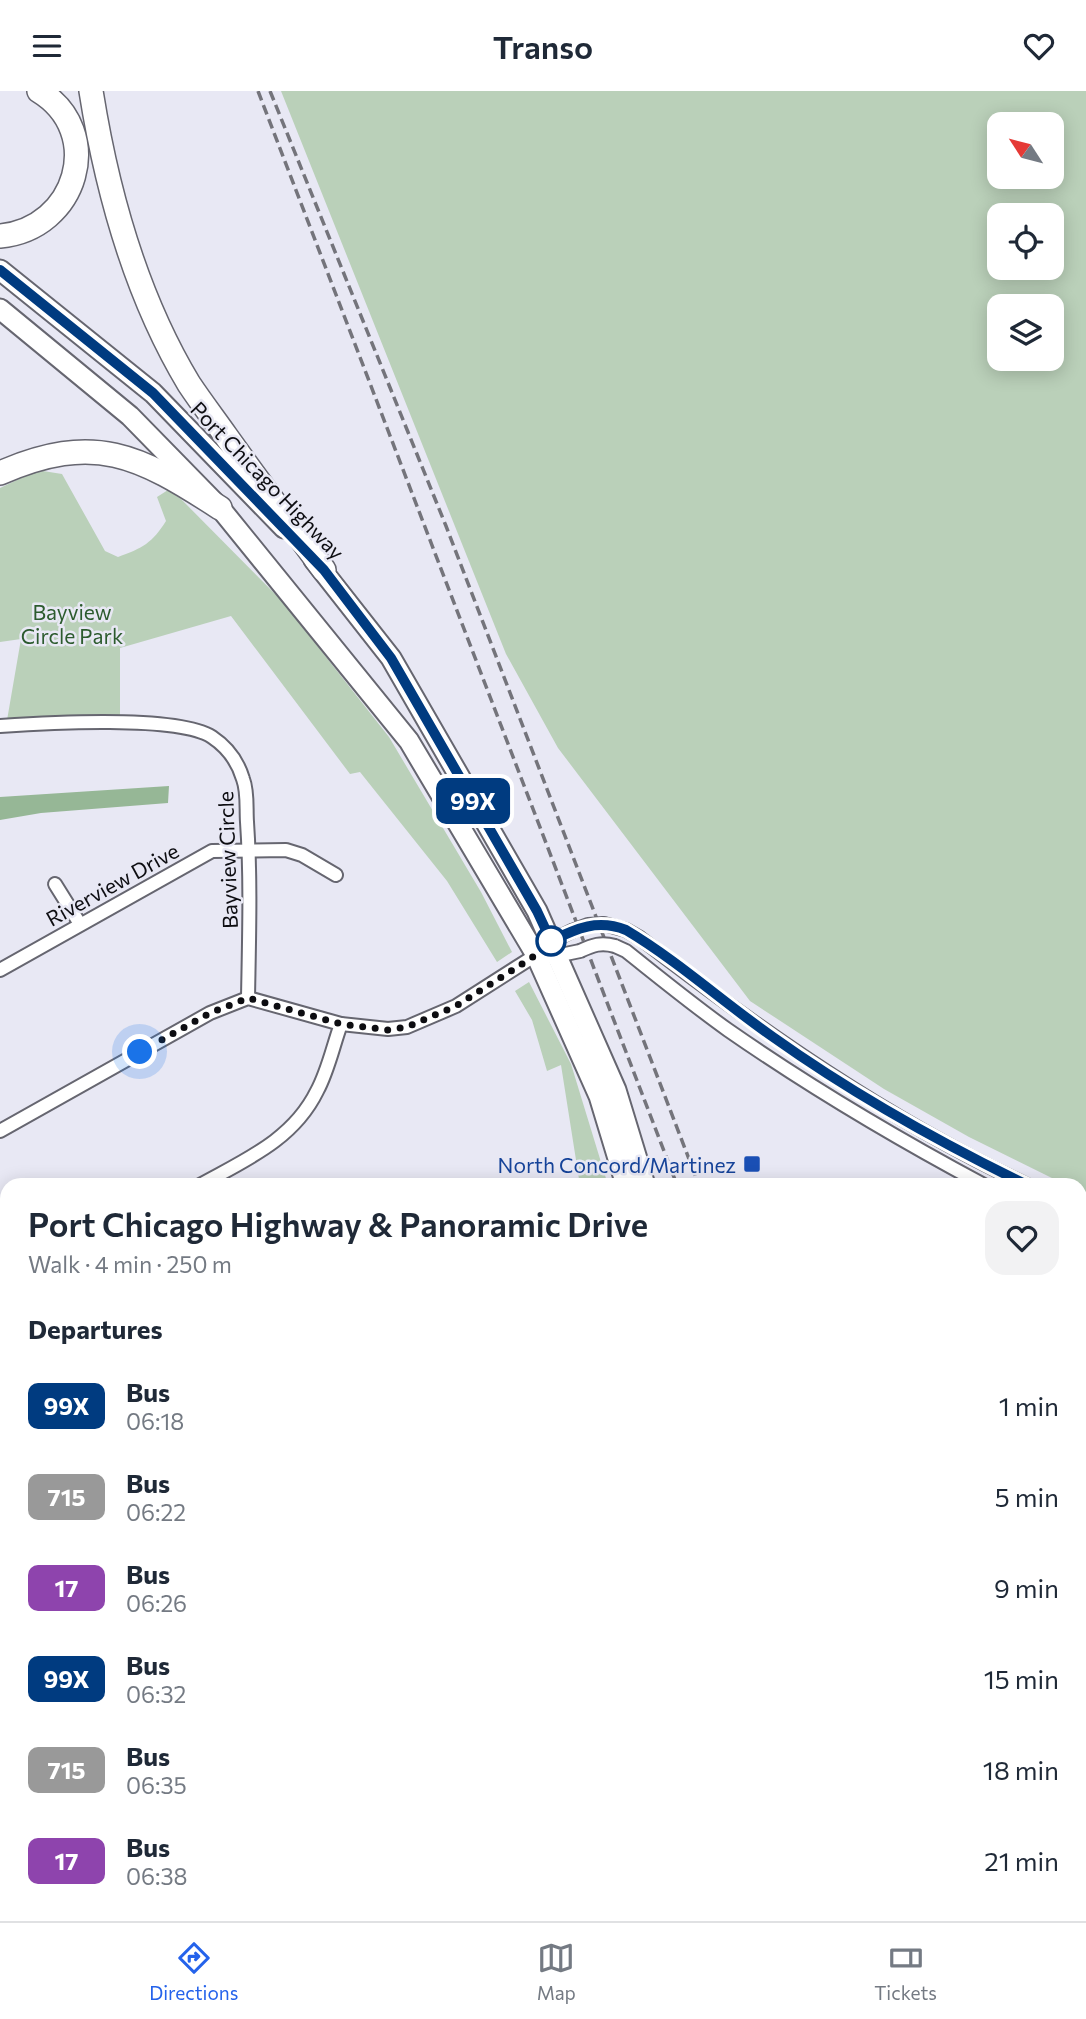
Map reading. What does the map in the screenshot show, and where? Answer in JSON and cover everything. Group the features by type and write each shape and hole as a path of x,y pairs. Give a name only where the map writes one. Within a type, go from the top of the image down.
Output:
{"highway":[{"path":"0,236 17,235 37,226 54,213 68,194 75,176 74,139 67,119 56,104 39,91"},
{"path":"91,91 107,178 119,218 133,260 168,343 194,390 324,570"},
{"path":"0,473 52,455 75,451 98,452 140,461 177,480 220,508"}],"main road":[{"name":"Port Chicago Highway","path":"0,270 153,393 324,570 391,658 537,911 624,1178"},
{"name":"Port Chicago Highway","path":"0,309 130,416 220,508 409,741 548,951 616,1090 643,1178"}],"street":[{"name":"Bayview Circle","path":"0,726 120,723 175,726 210,735 233,757 244,781 249,851 248,998"},
{"name":"Riverview Drive","path":"0,970 212,851 286,850 302,855 337,875"},
{"path":"55,884 80,925"},
{"path":"0,1131 210,1013 248,998 341,1024 388,1030 407,1027 424,1022 456,1006 548,951 572,931 588,925 604,924 626,930 640,938 737,1012 819,1069 937,1139 1013,1178"},
{"path":"548,951 580,951 604,943 626,951 726,1028 809,1084 894,1136 971,1178"},
{"path":"212,1178 276,1142 305,1113 318,1090 341,1024"}],"green space":[{"path":"281,91 1086,91 1086,1178 1052,1178 969,1137 884,1089 750,1001 558,748 506,654"},
{"name":"Bayview Circle Park","path":"43,471 62,474 105,551 118,557 146,544 161,528 166,521 157,497 168,490 181,499 282,601 389,737 481,892 512,952 497,962 447,881 360,772 350,774 231,616 120,648 120,723 6,726 21,639 0,642 0,488 32,473"},
{"path":"169,786 168,803 41,813 0,820 0,797"},
{"path":"529,982 571,1064 606,1178 579,1178 561,1065 547,1071 532,1020 515,991"}],"railway":[{"path":"258,91 674,1178"},
{"path":"270,91 446,526 696,1178"}],"bus line":[{"name":"99X","path":"0,270 153,393 324,570 391,658 537,911 551,941 588,925 614,925 626,930 819,1069 949,1146 1012,1178"}],"place":[{"name":"North Concord/Martinez","path":"752,1164"}],"route":[{"path":"140,1052 210,1013 248,998 341,1024 388,1030 407,1027 424,1022 456,1006 536,955 551,941"}]}
